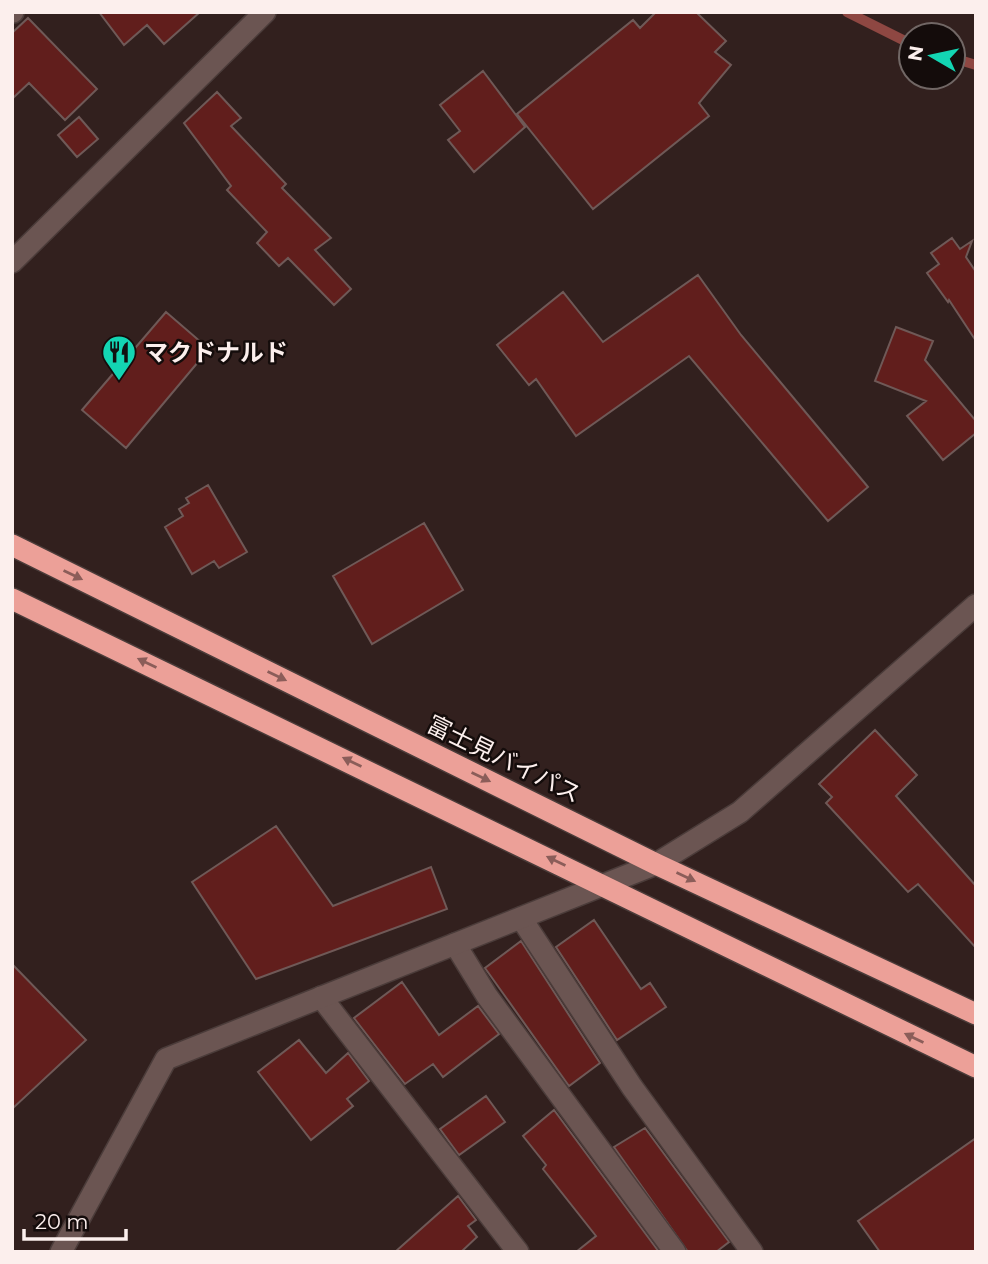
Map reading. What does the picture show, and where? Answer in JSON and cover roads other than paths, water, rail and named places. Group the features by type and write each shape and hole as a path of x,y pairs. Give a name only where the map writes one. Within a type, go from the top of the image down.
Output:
{"highway":[{"name":"富士見バイパス","path":"12,545 656,863 976,1014"},
{"path":"12,598 604,884 976,1068"}],"street":[{"path":"12,262 265,12"},
{"path":"61,1252 166,1059 656,863 740,812 976,605"},
{"path":"521,918 632,1087 752,1252"},
{"path":"456,944 487,996 675,1252"},
{"path":"321,997 518,1252"}],"waterway":[{"path":"847,12 897,37"},
{"path":"967,62 976,65"}],"place":[{"name":"マクドナルド","path":"119,382"}]}
